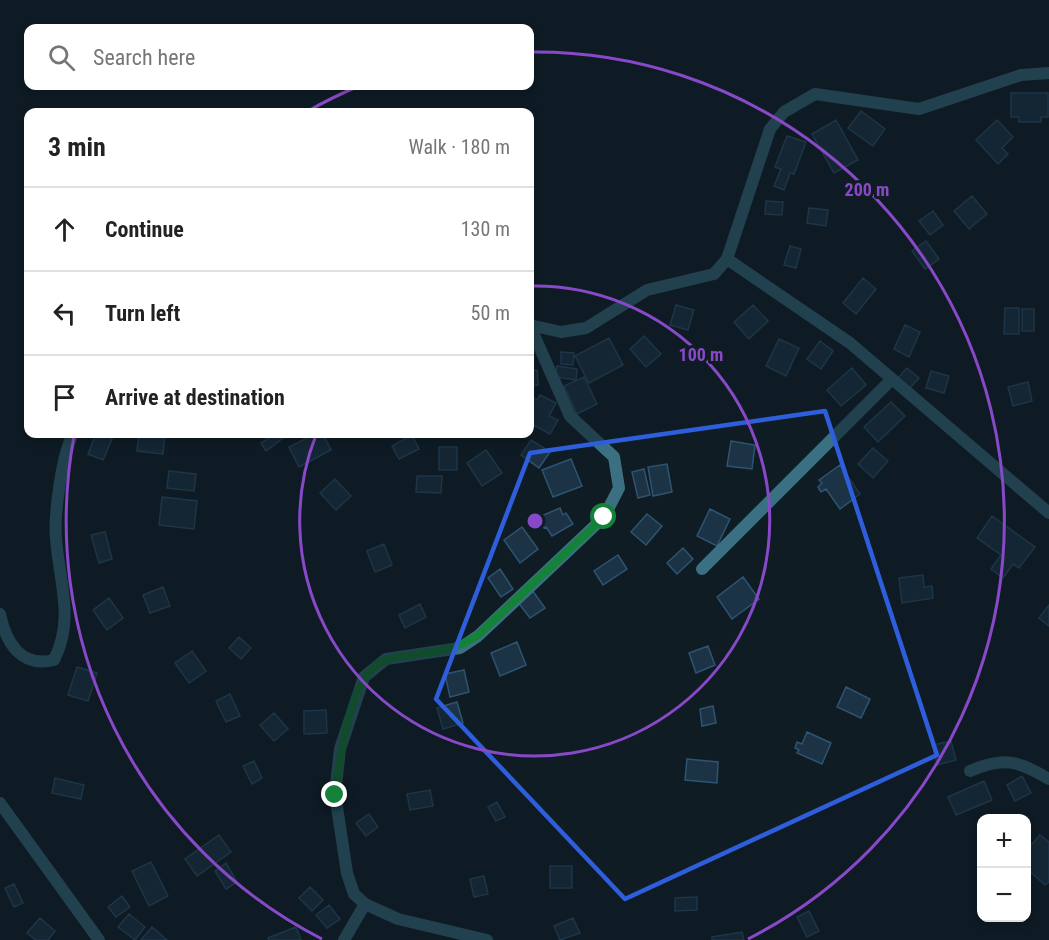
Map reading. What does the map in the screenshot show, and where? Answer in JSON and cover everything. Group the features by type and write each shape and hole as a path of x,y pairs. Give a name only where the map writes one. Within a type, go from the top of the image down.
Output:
{"street":[{"path":"534,326 561,332 586,327 647,290 714,274 727,259 770,129 784,112 815,94 919,109 1021,75 1049,74"},
{"path":"727,259 850,343 1049,513"},
{"path":"487,940 398,919 365,904 354,894 347,873 335,795 340,749 364,677 386,659 460,648 477,636 604,517 619,488 614,457 570,416 534,334"},
{"path":"702,569 891,380"},
{"path":"0,614 3,629 17,653 41,663 54,660 64,641 66,612 56,536 57,501 72,438"},
{"path":"970,771 993,761 1024,765 1049,779"},
{"path":"0,804 99,940"},
{"path":"344,940 365,904"}],"highlighted area":[{"path":"825,411 937,755 625,899 436,699 530,453"}],"building":[{"path":"1011,93 1048,93 1048,117 1041,117 1041,122 1019,122 1019,117 1011,117"},
{"path":"861,111 885,129 873,146 848,128"},
{"path":"836,120 858,160 834,173 812,134"},
{"path":"997,120 1013,137 1002,148 1008,154 998,164 976,140"},
{"path":"787,136 806,142 794,174 790,173 784,190 774,186 781,169 775,167"},
{"path":"972,196 987,214 969,229 954,211"},
{"path":"766,201 783,202 782,215 765,214"},
{"path":"809,208 828,210 826,226 807,223"},
{"path":"933,211 943,225 930,235 919,221"},
{"path":"926,241 939,259 925,269 912,251"},
{"path":"790,246 801,249 796,268 784,265"},
{"path":"863,278 876,289 856,314 843,303"},
{"path":"676,305 694,310 688,330 670,325"},
{"path":"753,305 768,321 749,339 734,322"},
{"path":"1005,308 1019,308 1019,334 1004,334"},
{"path":"1022,309 1034,309 1034,331 1022,331"},
{"path":"905,325 920,332 909,357 894,349"},
{"path":"644,336 661,354 646,367 630,349"},
{"path":"609,338 623,365 589,383 575,356"},
{"path":"779,339 799,348 786,376 766,366"},
{"path":"820,341 833,351 821,369 807,359"},
{"path":"561,352 574,353 573,365 561,364"},
{"path":"557,366 577,369 576,380 555,377"},
{"path":"852,368 866,385 841,406 827,390"},
{"path":"907,368 919,378 910,388 898,378"},
{"path":"534,370 537,370 538,385 534,386"},
{"path":"931,371 949,376 944,393 926,388"},
{"path":"584,377 597,404 577,414 564,386"},
{"path":"1028,382 1032,401 1013,406 1008,387"},
{"path":"540,395 556,403 549,416 558,420 550,434 534,425 534,398 537,400"},
{"path":"891,402 905,416 878,442 864,427"},
{"path":"94,438 112,438 103,460 88,454"},
{"path":"139,438 165,438 163,454 137,451"},
{"path":"269,438 283,438 266,451 261,443"},
{"path":"307,438 325,438 331,450 299,467 289,447"},
{"path":"407,438 414,438 419,449 399,459 392,446"},
{"path":"531,440 550,452 539,468 521,455"},
{"path":"731,441 755,445 752,469 727,466"},
{"path":"439,447 457,447 457,470 439,470"},
{"path":"873,448 888,461 873,478 858,464"},
{"path":"486,450 502,473 482,486 467,463"},
{"path":"571,459 582,486 553,497 542,470"},
{"path":"667,464 672,492 653,496 648,467"},
{"path":"840,465 860,494 840,509 826,489 821,492 818,487 822,483 819,480"},
{"path":"644,469 650,495 638,498 632,472"},
{"path":"169,471 196,474 194,491 167,488"},
{"path":"417,476 442,476 441,493 416,492"},
{"path":"335,479 351,496 336,510 320,493"},
{"path":"162,497 197,501 194,529 159,525"},
{"path":"560,508 563,515 566,513 573,524 552,536 546,527 544,528 539,517"},
{"path":"710,509 730,519 717,546 697,536"},
{"path":"647,514 662,526 646,545 631,532"},
{"path":"992,516 1035,547 1019,568 1013,564 1003,578 991,569 1001,555 977,538"},
{"path":"522,527 538,549 520,563 504,540"},
{"path":"105,532 112,559 99,563 91,535"},
{"path":"384,544 392,565 375,572 367,551"},
{"path":"683,548 693,559 677,574 667,563"},
{"path":"618,555 627,569 603,585 594,571"},
{"path":"500,569 513,589 501,597 488,578"},
{"path":"923,575 924,587 932,586 933,598 902,603 899,578"},
{"path":"743,577 759,599 732,619 717,597"},
{"path":"163,587 170,606 150,613 143,595"},
{"path":"532,590 545,608 530,618 517,601"},
{"path":"109,598 123,618 107,630 93,610"},
{"path":"420,604 426,617 405,628 399,615"},
{"path":"1049,605 1049,626 1039,618"},
{"path":"239,637 251,648 241,659 229,648"},
{"path":"517,642 526,665 500,676 491,653"},
{"path":"708,646 715,665 696,673 689,653"},
{"path":"192,651 206,671 189,683 175,663"},
{"path":"77,667 97,673 88,701 68,695"},
{"path":"464,670 469,692 450,697 445,674"},
{"path":"846,687 870,699 861,718 837,707"},
{"path":"230,694 240,716 226,722 216,701"},
{"path":"457,702 463,723 443,729 437,708"},
{"path":"713,706 716,723 702,726 700,709"},
{"path":"326,710 327,733 304,734 304,711"},
{"path":"274,713 288,729 274,741 260,725"},
{"path":"807,732 831,743 822,764 797,753 799,750 795,748 797,742 802,744"},
{"path":"951,741 956,760 937,765 933,745"},
{"path":"687,759 718,762 717,783 685,780"},
{"path":"254,761 262,778 252,784 243,766"},
{"path":"1022,776 1031,793 1015,801 1007,785"},
{"path":"55,778 84,785 81,799 52,793"},
{"path":"984,781 992,800 956,815 948,797"},
{"path":"430,790 433,806 410,810 407,794"},
{"path":"497,802 505,817 496,821 488,807"},
{"path":"369,814 378,827 366,836 356,823"},
{"path":"219,835 231,852 197,876 185,859"},
{"path":"1040,835 1049,842 1049,882 1045,885 1031,872 1031,845"},
{"path":"151,862 168,896 149,906 132,871"},
{"path":"226,863 237,882 226,889 215,871"},
{"path":"550,866 572,866 572,888 550,888"},
{"path":"484,876 488,894 474,897 470,879"},
{"path":"14,884 23,903 14,907 5,888"},
{"path":"310,887 323,900 312,911 299,898"},
{"path":"122,896 130,907 116,917 108,907"},
{"path":"697,897 697,910 675,911 675,898"},
{"path":"329,905 340,919 327,928 316,915"},
{"path":"809,911 819,931 807,937 797,917"},
{"path":"129,914 145,927 135,940 118,927"},
{"path":"40,918 55,931 48,940 36,940 27,933"},
{"path":"573,918 580,933 560,940 554,926"},
{"path":"152,927 167,940 141,940"},
{"path":"296,927 301,940 269,940 268,938"},
{"path":"742,932 744,940 712,940 712,937"}],"route":[{"path":"335,795 340,749 364,677 386,659 460,648 477,636 604,517"}]}
